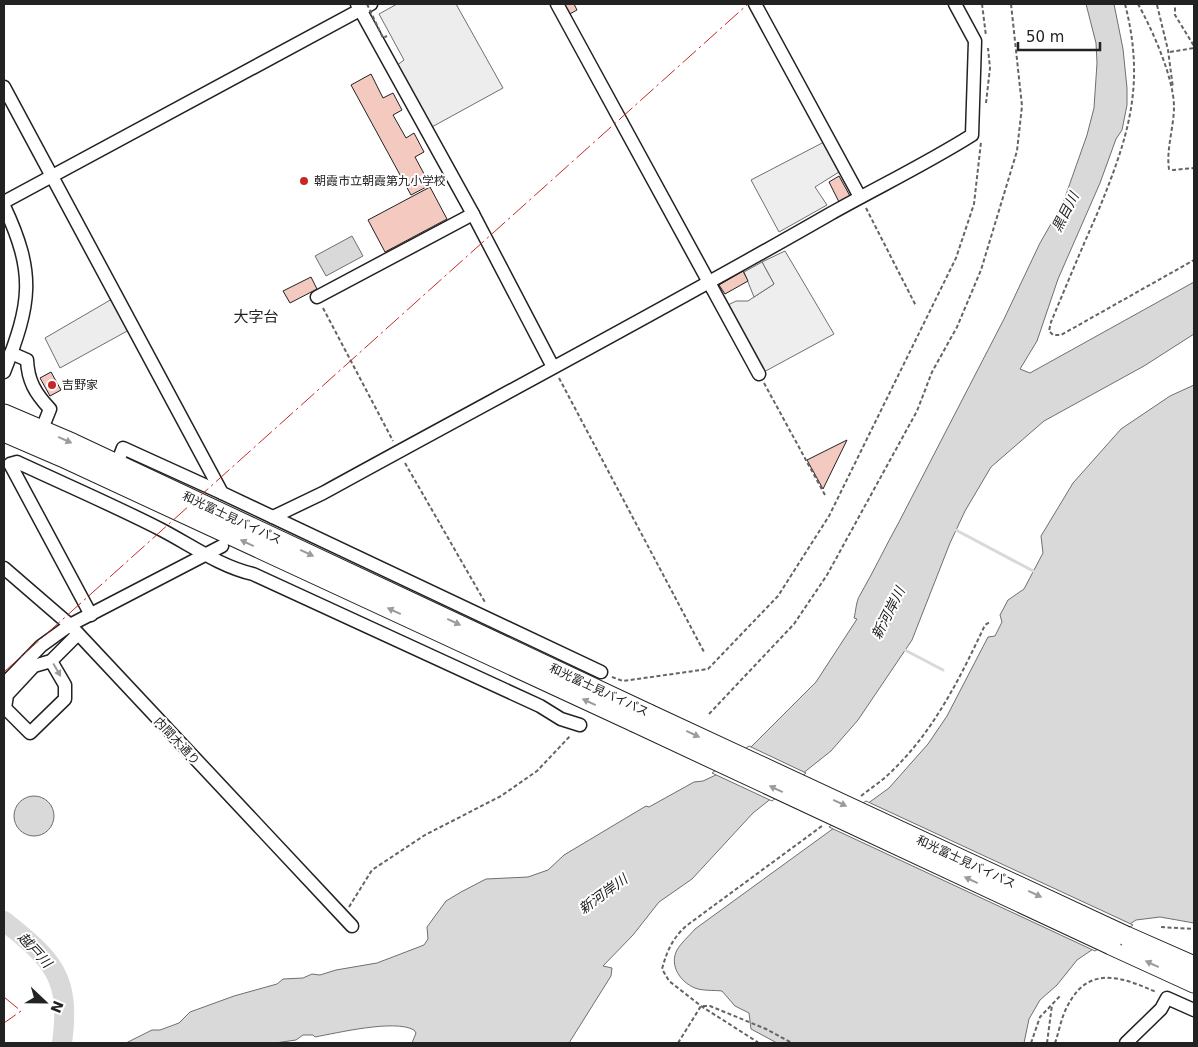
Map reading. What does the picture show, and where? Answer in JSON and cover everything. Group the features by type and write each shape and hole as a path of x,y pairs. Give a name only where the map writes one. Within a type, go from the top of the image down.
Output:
{"highway":[{"name":"和光富士見バイパス","path":"4,414 42,429 117,464 641,718"},
{"name":"和光富士見バイパス","path":"4,432 641,718 1119,941 1194,983"},
{"name":"和光富士見バイパス","path":"1119,941 1194,966"}],"street":[{"path":"557,4 708,284 759,374"},
{"path":"755,4 860,197"},
{"path":"273,517 708,284 860,197 934,159 972,135 975,41 955,4"},
{"path":"4,372 12,353 24,309 26,283 21,245 4,204 53,175 364,5 553,367"},
{"path":"4,87 53,175 222,493"},
{"path":"317,297 473,214"},
{"path":"12,353 27,360 28,378 37,396 50,409 42,429"},
{"path":"117,464 123,448 601,672"},
{"path":"91,615 10,464 17,462 159,528 206,556 253,574 540,706 561,719 580,725"},
{"path":"52,661 65,685 65,699 30,733 5,708 7,696 34,666 52,661 74,630 91,615 222,546"},
{"name":"内間木通り","path":"4,568 74,630 348,923"},
{"path":"4,684 41,646 74,630"},
{"path":"1126,1043 1161,1009 1167,998 1194,1010"}],"path":[{"path":"982,4 990,68 985,107"},
{"path":"709,714 794,624 827,575 918,411 932,372 957,327 981,270 1009,184 1017,151 1022,106 1011,4"},
{"path":"1125,4 1134,57 1134,92 1130,124 1120,159 1049,326 1049,331 1053,335 1061,335 1194,260"},
{"path":"1138,4 1151,29 1173,92"},
{"path":"1169,52 1194,47 1175,15 1175,4 1178,4"},
{"path":"364,5 383,38 387,36"},
{"path":"1158,5 1169,52 1173,92 1173,124 1169,169 1194,168"},
{"path":"601,672 623,682 708,669 778,596 829,516 956,258 974,204 982,136"},
{"path":"860,197 916,306"},
{"path":"553,367 704,652"},
{"path":"759,374 825,495"},
{"path":"855,801 891,773 925,734 944,706 985,625 990,622"},
{"path":"348,923 350,907 372,870 425,835 501,796 537,771 580,725"},
{"path":"759,1043 701,1006 668,981 662,969 666,953 674,938 692,921 826,823"},
{"path":"1161,927 1194,929"},
{"path":"1055,1043 1067,1006 1087,983 1104,978 1120,978 1167,998"},
{"path":"1031,1043 1040,1017 1061,995"},
{"path":"1046,1043 1052,1004"},
{"path":"678,1043 701,1006"},
{"path":"701,1006 710,1006 766,1029 792,1043"}],"shaded area":[{"path":"397,4 456,4 503,88 430,128 396,66 404,60 379,14"},
{"path":"824,142 839,172 815,187 827,205 779,232 751,180"},
{"path":"785,251 834,334 762,373 728,305 736,301 748,301 774,284 762,262"},
{"path":"762,262 774,284 754,297 744,272"},
{"path":"112,299 129,330 60,368 45,338"}],"water":[{"path":"1086,4 1114,4 1123,49 1127,105 1122,130 1116,139 1100,183 1058,279 1037,341 1020,369 1030,373 1194,282 1194,334 1144,366 1044,421 991,467 965,511 950,543 912,640 858,720 831,751 753,813 692,879 659,902 633,935 603,966 612,968 611,976 569,1043 412,1043 416,1033 414,1030 405,1027 380,1026 315,1037 313,1035 303,1035 296,1040 275,1043 126,1043 152,1030 160,1030 179,1023 190,1012 234,996 277,984 283,979 303,978 312,974 320,975 336,970 377,963 424,945 428,939 427,927 446,901 486,879 528,877 548,870 564,855 646,806 649,807 694,782 703,781 718,774 748,750 816,682 857,619 854,618 859,597 1004,319 1040,243 1063,203 1087,135 1094,108 1097,63 1096,43"},
{"path":"352,236 363,256 326,276 315,256"},
{"path":"1194,385 1194,923 1160,917 1136,920 1077,960 1057,985 1040,1000 1029,1019 1024,1043 777,1043 751,1029 749,1013 735,1006 722,991 698,989 685,982 677,972 674,961 677,950 695,929 889,788 928,744 947,716 988,637 995,636 1002,622 1000,615 1008,600 1024,589 1043,553 1041,536 1073,483 1121,429 1170,396"},
{"path":"34,796 45,799 51,805 54,816 51,827 45,833 34,836 23,833 17,827 14,816 17,805 23,799"}],"pier":[{"path":"749,746 806,773 772,801 712,773"},
{"path":"866,801 1133,925 1095,951 829,827"}],"building":[{"path":"563,4 574,4 577,10 568,15"},
{"path":"371,74 383,98 393,93 402,110 393,115 406,138 414,133 424,152 415,157 430,185 411,195 351,85"},
{"path":"839,176 850,196 839,202 829,182"},
{"path":"430,187 447,219 385,252 368,220"},
{"path":"743,271 748,281 725,294 719,285"},
{"path":"311,277 317,289 290,303 283,291"},
{"path":"51,372 61,390 50,396 40,378"},
{"path":"847,440 823,489 807,460"}],"waterway":[{"path":"954,529 1037,573"},
{"path":"903,649 943,670"},
{"name":"越戸川","path":"4,921 35,947 55,972 61,986 64,1002 62,1043"}],"power":[{"path":"4,672 748,4"},
{"path":"4,997 21,1011 4,1023"}],"place":[{"name":"朝霞市立朝霞第九小学校","path":"304,181"},
{"name":"吉野家","path":"52,385"}],"district":[{"name":"大字台","path":"256,317"}],"water label":[{"name":"黒目川","path":"1065,212"},
{"name":"新河岸川","path":"888,613"},
{"name":"新河岸川","path":"603,894"}]}
